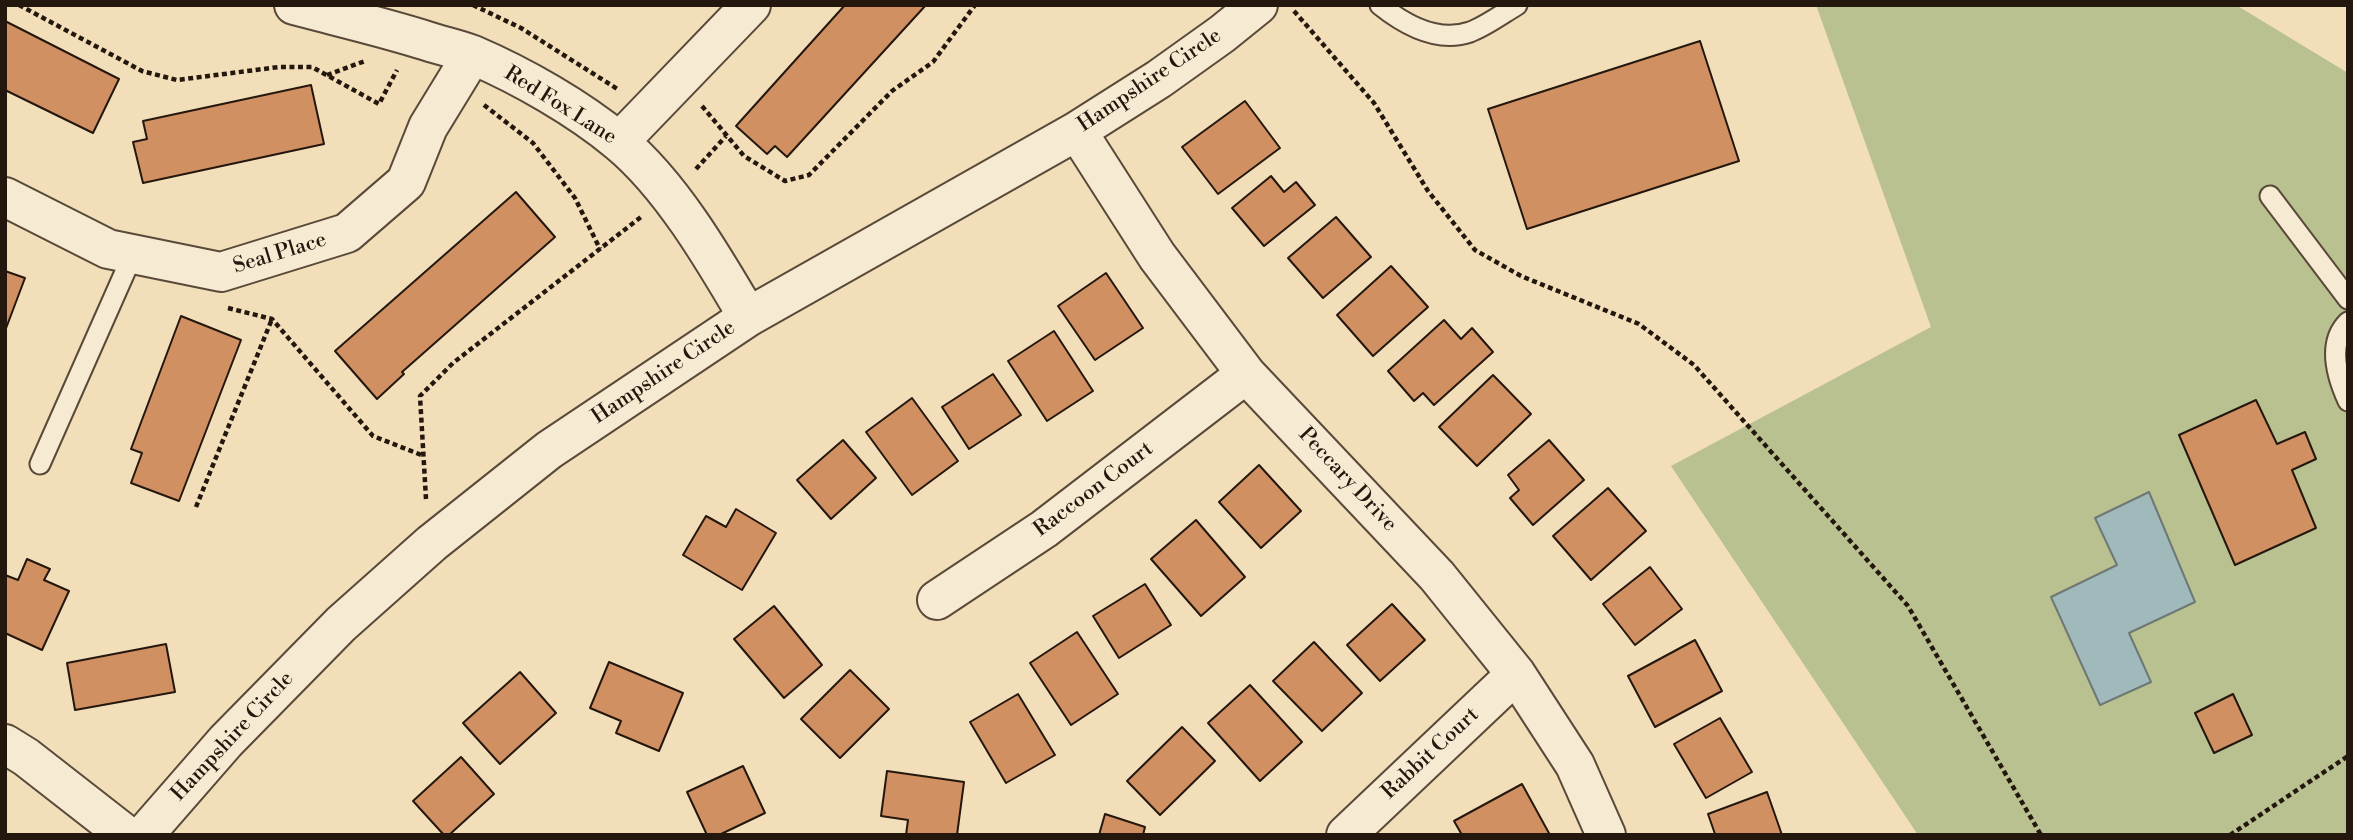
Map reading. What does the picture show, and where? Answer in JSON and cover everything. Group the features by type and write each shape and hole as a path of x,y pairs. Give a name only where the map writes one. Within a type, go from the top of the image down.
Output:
{"street":[{"name":"Red Fox Lane","path":"294,5 472,55 553,97 619,142 643,165 688,222 748,317"},
{"path":"619,142 751,5"},
{"name":"Hampshire Circle","path":"144,835 226,741 341,624 432,543 550,450 748,317 1077,131 1158,79 1258,5"},
{"name":"Seal Place","path":"5,197 108,249 221,272 347,233 406,182 428,127 472,55"},
{"name":"Peccary Drive","path":"1077,131 1157,256 1246,374 1427,566 1479,625 1516,674 1575,765 1606,835"},
{"name":"Raccoon Court","path":"937,600 1044,529 1246,374"},
{"name":"Rabbit Court","path":"1346,835 1516,674"},
{"path":"5,744 26,757 126,835"}],"lane":[{"path":"1380,5 1409,25 1450,37 1471,32 1517,5"},
{"path":"2270,196 2348,299"},
{"path":"40,464 133,254"},
{"path":"2348,322 2341,329 2336,349 2339,381 2348,401"}],"path":[{"path":"19,5 142,71 177,80 279,67 312,67 379,104 399,66"},
{"path":"474,5 521,27 628,97"},
{"path":"680,80 744,156 785,181 809,175 892,90 933,62 975,5"},
{"path":"1288,5 1374,103 1428,191 1475,250 1521,276 1639,324 1694,365 1908,606 2041,835"},
{"path":"480,102 533,143 575,198 600,249"},
{"path":"696,169 726,136"},
{"path":"426,499 420,396 453,363 642,216"},
{"path":"222,307 272,319 373,436 424,456"},
{"path":"196,507 272,319"},
{"path":"2230,835 2348,756"}],"green space":[{"path":"1816,5 2236,5 2348,73 2348,835 1918,835 1671,466 1931,327"}],"water":[{"path":"2149,492 2195,602 2129,633 2151,682 2100,705 2051,597 2117,565 2095,518"}],"building":[{"path":"845,5 926,5 787,157 775,146 767,154 736,126"},
{"path":"5,21 119,79 93,133 5,90"},
{"path":"1700,41 1739,161 1527,229 1488,109"},
{"path":"311,85 324,144 143,183 133,142 147,139 143,121"},
{"path":"1245,101 1280,148 1218,194 1182,147"},
{"path":"1271,176 1284,192 1296,182 1315,205 1264,246 1232,208"},
{"path":"516,192 555,237 402,372 404,374 377,399 335,351"},
{"path":"1336,217 1371,257 1323,298 1288,258"},
{"path":"1391,266 1428,307 1373,356 1337,315"},
{"path":"5,271 25,278 5,331"},
{"path":"1106,273 1143,328 1095,360 1058,306"},
{"path":"181,316 241,340 179,501 131,483 142,453 131,449"},
{"path":"1444,320 1461,339 1472,328 1493,352 1434,405 1423,393 1414,401 1388,371"},
{"path":"1054,331 1093,391 1047,421 1008,361"},
{"path":"993,374 1021,415 969,449 942,407"},
{"path":"1493,375 1531,414 1477,466 1439,427"},
{"path":"912,398 958,461 912,495 866,432"},
{"path":"2256,400 2277,444 2305,432 2316,459 2292,470 2316,528 2235,565 2179,435"},
{"path":"843,440 876,478 831,519 797,480"},
{"path":"1549,440 1584,480 1533,525 1510,498 1519,490 1508,475"},
{"path":"1259,465 1301,511 1261,548 1219,502"},
{"path":"1608,488 1646,531 1591,580 1553,536"},
{"path":"736,509 776,533 742,590 683,555 706,516 726,527"},
{"path":"1196,520 1245,577 1201,616 1151,559"},
{"path":"27,559 50,569 44,580 69,591 42,650 5,633 5,575 18,580"},
{"path":"1650,567 1682,609 1635,645 1603,604"},
{"path":"1145,584 1171,625 1119,658 1093,616"},
{"path":"1392,604 1425,640 1380,681 1347,645"},
{"path":"774,606 822,665 784,698 734,639"},
{"path":"1077,632 1118,694 1071,725 1030,663"},
{"path":"1695,640 1722,691 1655,727 1628,676"},
{"path":"1314,642 1362,693 1322,731 1273,681"},
{"path":"166,644 175,692 75,710 67,663"},
{"path":"609,662 683,693 659,751 616,733 621,721 590,708"},
{"path":"850,670 889,709 840,758 801,719"},
{"path":"520,672 556,713 500,764 463,723"},
{"path":"1250,685 1302,742 1260,781 1208,723"},
{"path":"1018,694 1055,755 1006,783 970,722"},
{"path":"2233,694 2252,735 2214,753 2195,713"},
{"path":"1720,718 1752,772 1706,798 1674,744"},
{"path":"1182,727 1215,761 1160,815 1127,781"},
{"path":"461,757 494,794 449,835 444,835 413,801"},
{"path":"743,766 765,813 719,835 707,835 687,792"},
{"path":"887,771 964,782 957,835 906,835 908,820 881,816"},
{"path":"1522,784 1550,835 1462,835 1454,821"},
{"path":"1767,792 1782,835 1712,835 1715,834 1708,814"},
{"path":"1105,814 1145,827 1143,835 1099,835"}]}
